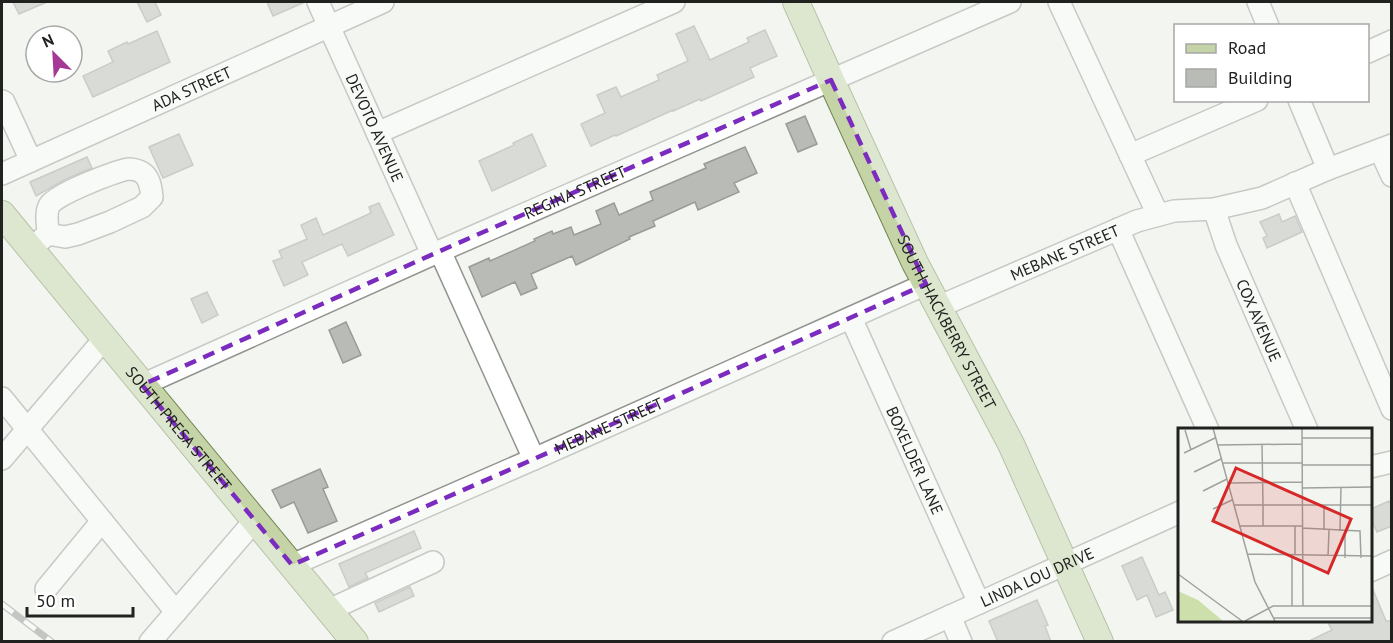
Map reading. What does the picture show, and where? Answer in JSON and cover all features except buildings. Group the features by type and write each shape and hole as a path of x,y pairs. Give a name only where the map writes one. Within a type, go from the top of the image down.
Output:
{"main road":[{"name":"SOUTH HACKBERRY STREET","path":"796,2 926,284 1011,444 1100,642"},
{"name":"SOUTH PRESA STREET","path":"2,214 39,241 105,338 355,642"}],"street":[{"name":"DEVOTO AVENUE","path":"318,2 377,133 534,459"},
{"name":"ADA STREET","path":"2,174 383,2"},
{"path":"377,133 674,2"},
{"name":"REGINA STREET","path":"142,384 436,252 1010,2"},
{"path":"1059,2 1158,215"},
{"path":"1258,2 1267,24"},
{"path":"1369,52 1392,41"},
{"path":"2,101 31,161"},
{"path":"1130,155 1252,102"},
{"path":"1300,102 1328,170"},
{"path":"1214,209 1262,198 1386,148 1392,176"},
{"path":"130,168 142,172 151,184 152,197 142,207 78,234 39,241 49,204 58,197 130,168"},
{"path":"1295,183 1392,409"},
{"name":"MEBANE STREET","path":"938,307 1137,221 1189,210 1214,209"},
{"name":"COX AVENUE","path":"1214,209 1226,245 1306,428"},
{"path":"1118,229 1207,428"},
{"name":"MEBANE STREET","path":"292,565 926,284"},
{"name":"BOXELDER LANE","path":"851,318 979,603"},
{"path":"2,459 105,338"},
{"path":"2,398 176,612"},
{"path":"1372,467 1392,462"},
{"name":"LINDA LOU DRIVE","path":"893,642 1178,513"},
{"path":"150,642 255,520"},
{"path":"46,590 102,521"},
{"path":"1372,571 1392,561"},
{"path":"328,610 433,562"},
{"path":"950,616 960,642"}],"highlighted area":[{"path":"831,80 926,284 534,459 292,565 142,385 440,251"}],"railway":[{"path":"2,604 52,642"}]}
